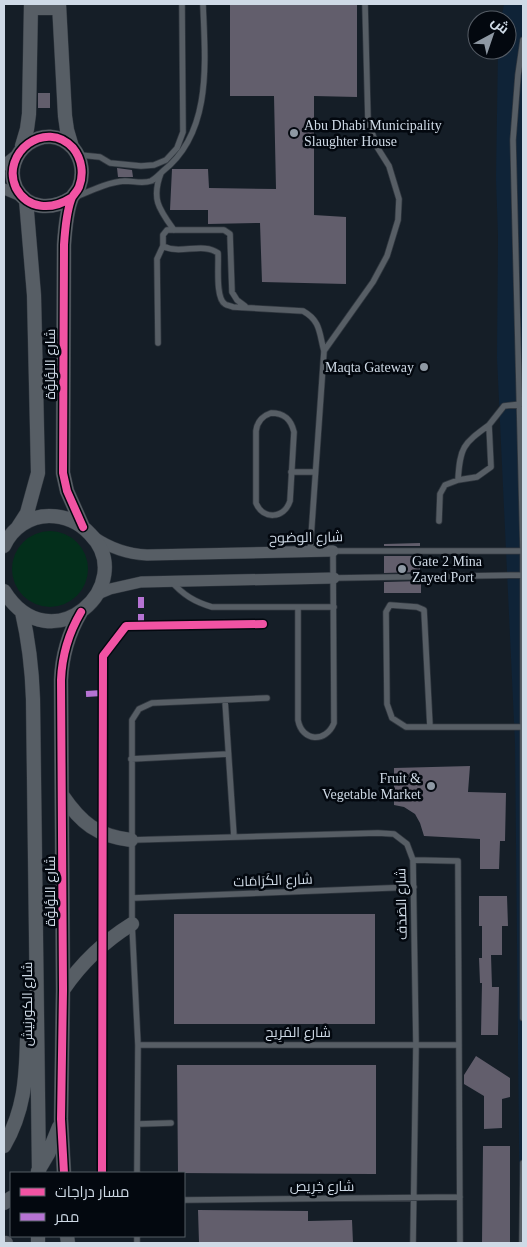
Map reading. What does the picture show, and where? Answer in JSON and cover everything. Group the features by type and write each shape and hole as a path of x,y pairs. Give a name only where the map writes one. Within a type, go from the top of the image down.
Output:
{"street":[{"path":"4,189 37,206 49,207 61,205 71,198 78,189 82,178 82,166 75,151 65,116 59,6 31,6 29,114 27,129 13,156 11,167 15,187 23,198"},
{"path":"13,156 31,140 42,136 58,138 75,151"},
{"name":"شارع اللؤلؤة","path":"18,527 27,513 38,473 34,295 23,198"},
{"name":"شارع اللؤلؤة","path":"71,198 66,220 64,245 63,472 67,490 83,526"},
{"path":"4,591 11,603 22,612 36,619 52,621 67,619 81,612 98,594 103,580 104,565 101,550 94,537 83,526 71,519 44,516 30,520 18,527 5,542"},
{"name":"شارع الوضوح","path":"94,537 117,550 147,555 333,552"},
{"path":"98,594 110,589 141,582 334,578"},
{"name":"شارع اللؤلؤة","path":"22,612 29,641 31,662 38,1172"},
{"name":"شارع اللؤلؤة","path":"64,1172 61,1120 63,990 62,666 68,638 81,612"},
{"path":"62,794 74,813 91,828 117,839 131,840"},
{"name":"شارع الكورنيش","path":"4,1146 15,1122 25,1085 27,885 34,858"},
{"path":"63,990 88,957 102,944 132,924"},
{"path":"38,1172 56,1137 61,1120"}],"lane":[{"path":"75,151 110,163 140,166 154,165 166,160 177,148 183,132 182,4"},
{"path":"71,198 118,183 151,181 172,164 189,140 201,103 204,73 203,4"},
{"path":"324,351 373,282 387,256 398,220 399,199 397,190 389,166 377,147 368,121 365,4"},
{"path":"523,40 513,140 520,264 523,551 523,1018"},
{"path":"162,172 156,186 157,202 163,215 174,230"},
{"path":"158,343 157,259 163,246 163,235 167,230 224,230 230,234 232,292 237,300 245,306"},
{"path":"163,246 169,249 213,250 218,253 220,299 225,305 303,311 317,322 324,351 310,552"},
{"path":"458,480 459,457 469,440 489,425 504,406 521,404"},
{"path":"282,414 293,426 291,472 290,501 285,510 281,514 270,516 261,512 256,503 256,431 259,421 266,415 282,414"},
{"path":"439,521 440,494 445,485 458,480 477,477 491,467 489,425"},
{"path":"291,472 315,472"},
{"name":"شارع الوضوح","path":"333,552 523,551"},
{"path":"298,608 298,720 304,733 309,736 319,737 329,732 334,723 333,552"},
{"path":"334,578 523,576"},
{"path":"171,581 178,589 194,600 212,607 334,607"},
{"path":"430,727 424,610 417,606 390,605 386,612 387,704 392,718 406,727 430,727 523,727"},
{"path":"137,1172 138,1044 132,924 132,720 139,708 152,703 267,698"},
{"path":"225,700 234,837"},
{"path":"131,759 228,754"},
{"name":"شارع الصَدَف","path":"131,840 378,833 394,834 407,844 413,860 414,887 416,1045 413,1243"},
{"path":"413,860 458,861 460,1243"},
{"name":"شارع الكَرَامَات","path":"133,898 414,887"},
{"name":"شارع المُرِيح","path":"138,1044 458,1045"},
{"path":"138,1124 171,1124"},
{"path":"522,1243 523,1163"},
{"name":"شارع خِرِيص","path":"185,1200 460,1197"}],"shaded area":[{"path":"504,4 523,4 523,1243 520,1243 515,743 497,358 498,236 496,179 498,60 517,60 517,10 503,10"}],"green space":[{"path":"58,531 71,537 82,548 88,561 86,584 71,601 58,607 42,607 29,601 14,584 12,561 18,548 35,533"}],"building":[{"name":"Abu Dhabi Municipality Slaughter House","path":"230,4 357,4 357,97 314,96 314,215 346,217 346,284 262,282 260,223 208,224 208,210 170,210 172,169 208,169 209,188 276,189 274,96 230,96"},
{"path":"38,93 50,93 50,108 38,108"},
{"path":"117,168 132,170 133,177 118,177"},
{"path":"420,543 420,546 384,546 384,544"},
{"path":"384,556 420,556 420,572 384,573"},
{"path":"421,581 421,593 384,593 384,582"},
{"name":"Fruit & Vegetable Market","path":"470,766 468,792 506,793 505,841 500,841 499,869 480,869 480,839 424,836 415,814 404,807 394,805 394,768"},
{"path":"479,896 507,896 508,926 502,926 502,955 491,955 492,987 499,987 498,1035 481,1035 482,983 480,983 479,958 482,958 482,926 479,926"},
{"path":"174,914 375,914 375,1024 174,1024"},
{"path":"476,1056 510,1078 510,1097 502,1099 502,1128 484,1129 484,1096 464,1084 464,1075"},
{"path":"177,1065 376,1065 376,1174 178,1172"},
{"path":"483,1146 510,1146 510,1243 482,1243"},
{"path":"198,1210 308,1211 308,1221 352,1220 353,1243 199,1243"}],"marked path":[{"path":"141,597 141,626"},
{"path":"86,694 102,693"}],"cycle path":[{"path":"71,198 56,205 41,206 27,201 21,195 16,188 13,175 14,163 20,152 28,144 39,138 50,137 62,140 76,152 81,167 81,182 72,198 65,228 63,473 67,491 83,527"},
{"path":"64,1172 61,1119 63,990 61,680 66,645 81,612"},
{"path":"102,1172 103,656 126,626 263,624"}],"place":[{"name":"Abu Dhabi Municipality Slaughter House","path":"294,133"},
{"name":"Maqta Gateway","path":"424,367"},
{"name":"Gate 2 Mina Zayed Port","path":"402,569"},
{"name":"Fruit & Vegetable Market","path":"431,786"}]}
